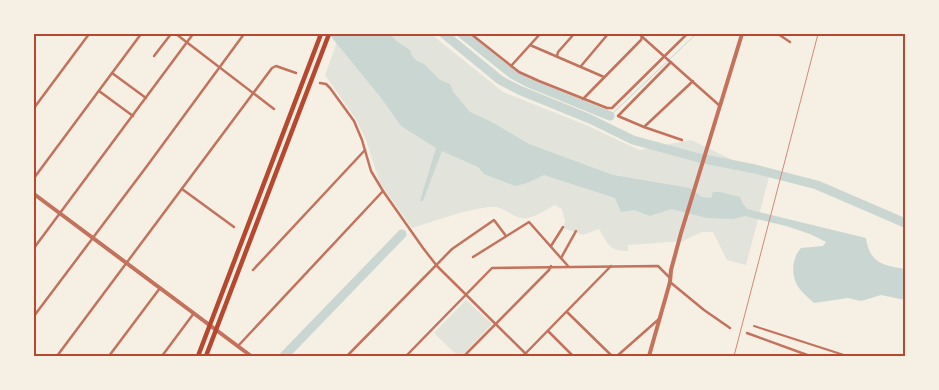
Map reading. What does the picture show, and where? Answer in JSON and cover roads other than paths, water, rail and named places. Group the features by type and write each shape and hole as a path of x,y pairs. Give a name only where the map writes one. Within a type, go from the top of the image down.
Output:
{"highway":[{"path":"198,356 321,34"},
{"path":"206,356 329,34"}],"street":[{"path":"34,108 90,34"},
{"path":"34,178 141,34"},
{"path":"154,56 171,34"},
{"path":"176,34 274,109"},
{"path":"34,248 193,34"},
{"path":"34,316 244,34"},
{"path":"471,34 511,66 539,81 607,108 612,108 687,34"},
{"path":"511,66 540,34"},
{"path":"556,57 558,52 574,34"},
{"path":"581,66 608,34"},
{"path":"639,34 643,35 720,106"},
{"path":"649,356 681,234 742,34"},
{"path":"778,34 790,42"},
{"path":"583,99 643,35"},
{"path":"530,45 604,77"},
{"path":"671,62 618,116 682,140"},
{"path":"57,356 272,68 276,66 296,73"},
{"path":"112,73 146,98"},
{"path":"644,126 693,81"},
{"path":"320,83 326,84 330,88 354,121 371,171 436,266 526,355 612,265"},
{"path":"99,91 133,116"},
{"path":"252,270 365,150"},
{"path":"182,189 234,227"},
{"path":"238,346 383,191"},
{"path":"34,194 251,356"},
{"path":"347,356 452,249 494,220 506,236"},
{"path":"473,257 529,222 568,266"},
{"path":"551,246 563,227"},
{"path":"561,258 576,231"},
{"path":"406,356 492,268 612,265 658,266 670,280 704,310 730,328"},
{"path":"464,356 551,266"},
{"path":"109,356 160,288"},
{"path":"567,312 612,356"},
{"path":"162,356 194,313"},
{"path":"617,356 660,318"},
{"path":"754,326 847,356"},
{"path":"548,331 573,356"},
{"path":"747,333 810,356"}],"waterway":[{"path":"444,34 500,80 633,140 699,158 755,169 817,185 905,223"},
{"path":"462,34 512,74 529,83 610,116"},
{"path":"610,116 696,34"},
{"path":"284,356 402,234"}],"railway":[{"path":"734,356 818,34"}]}
